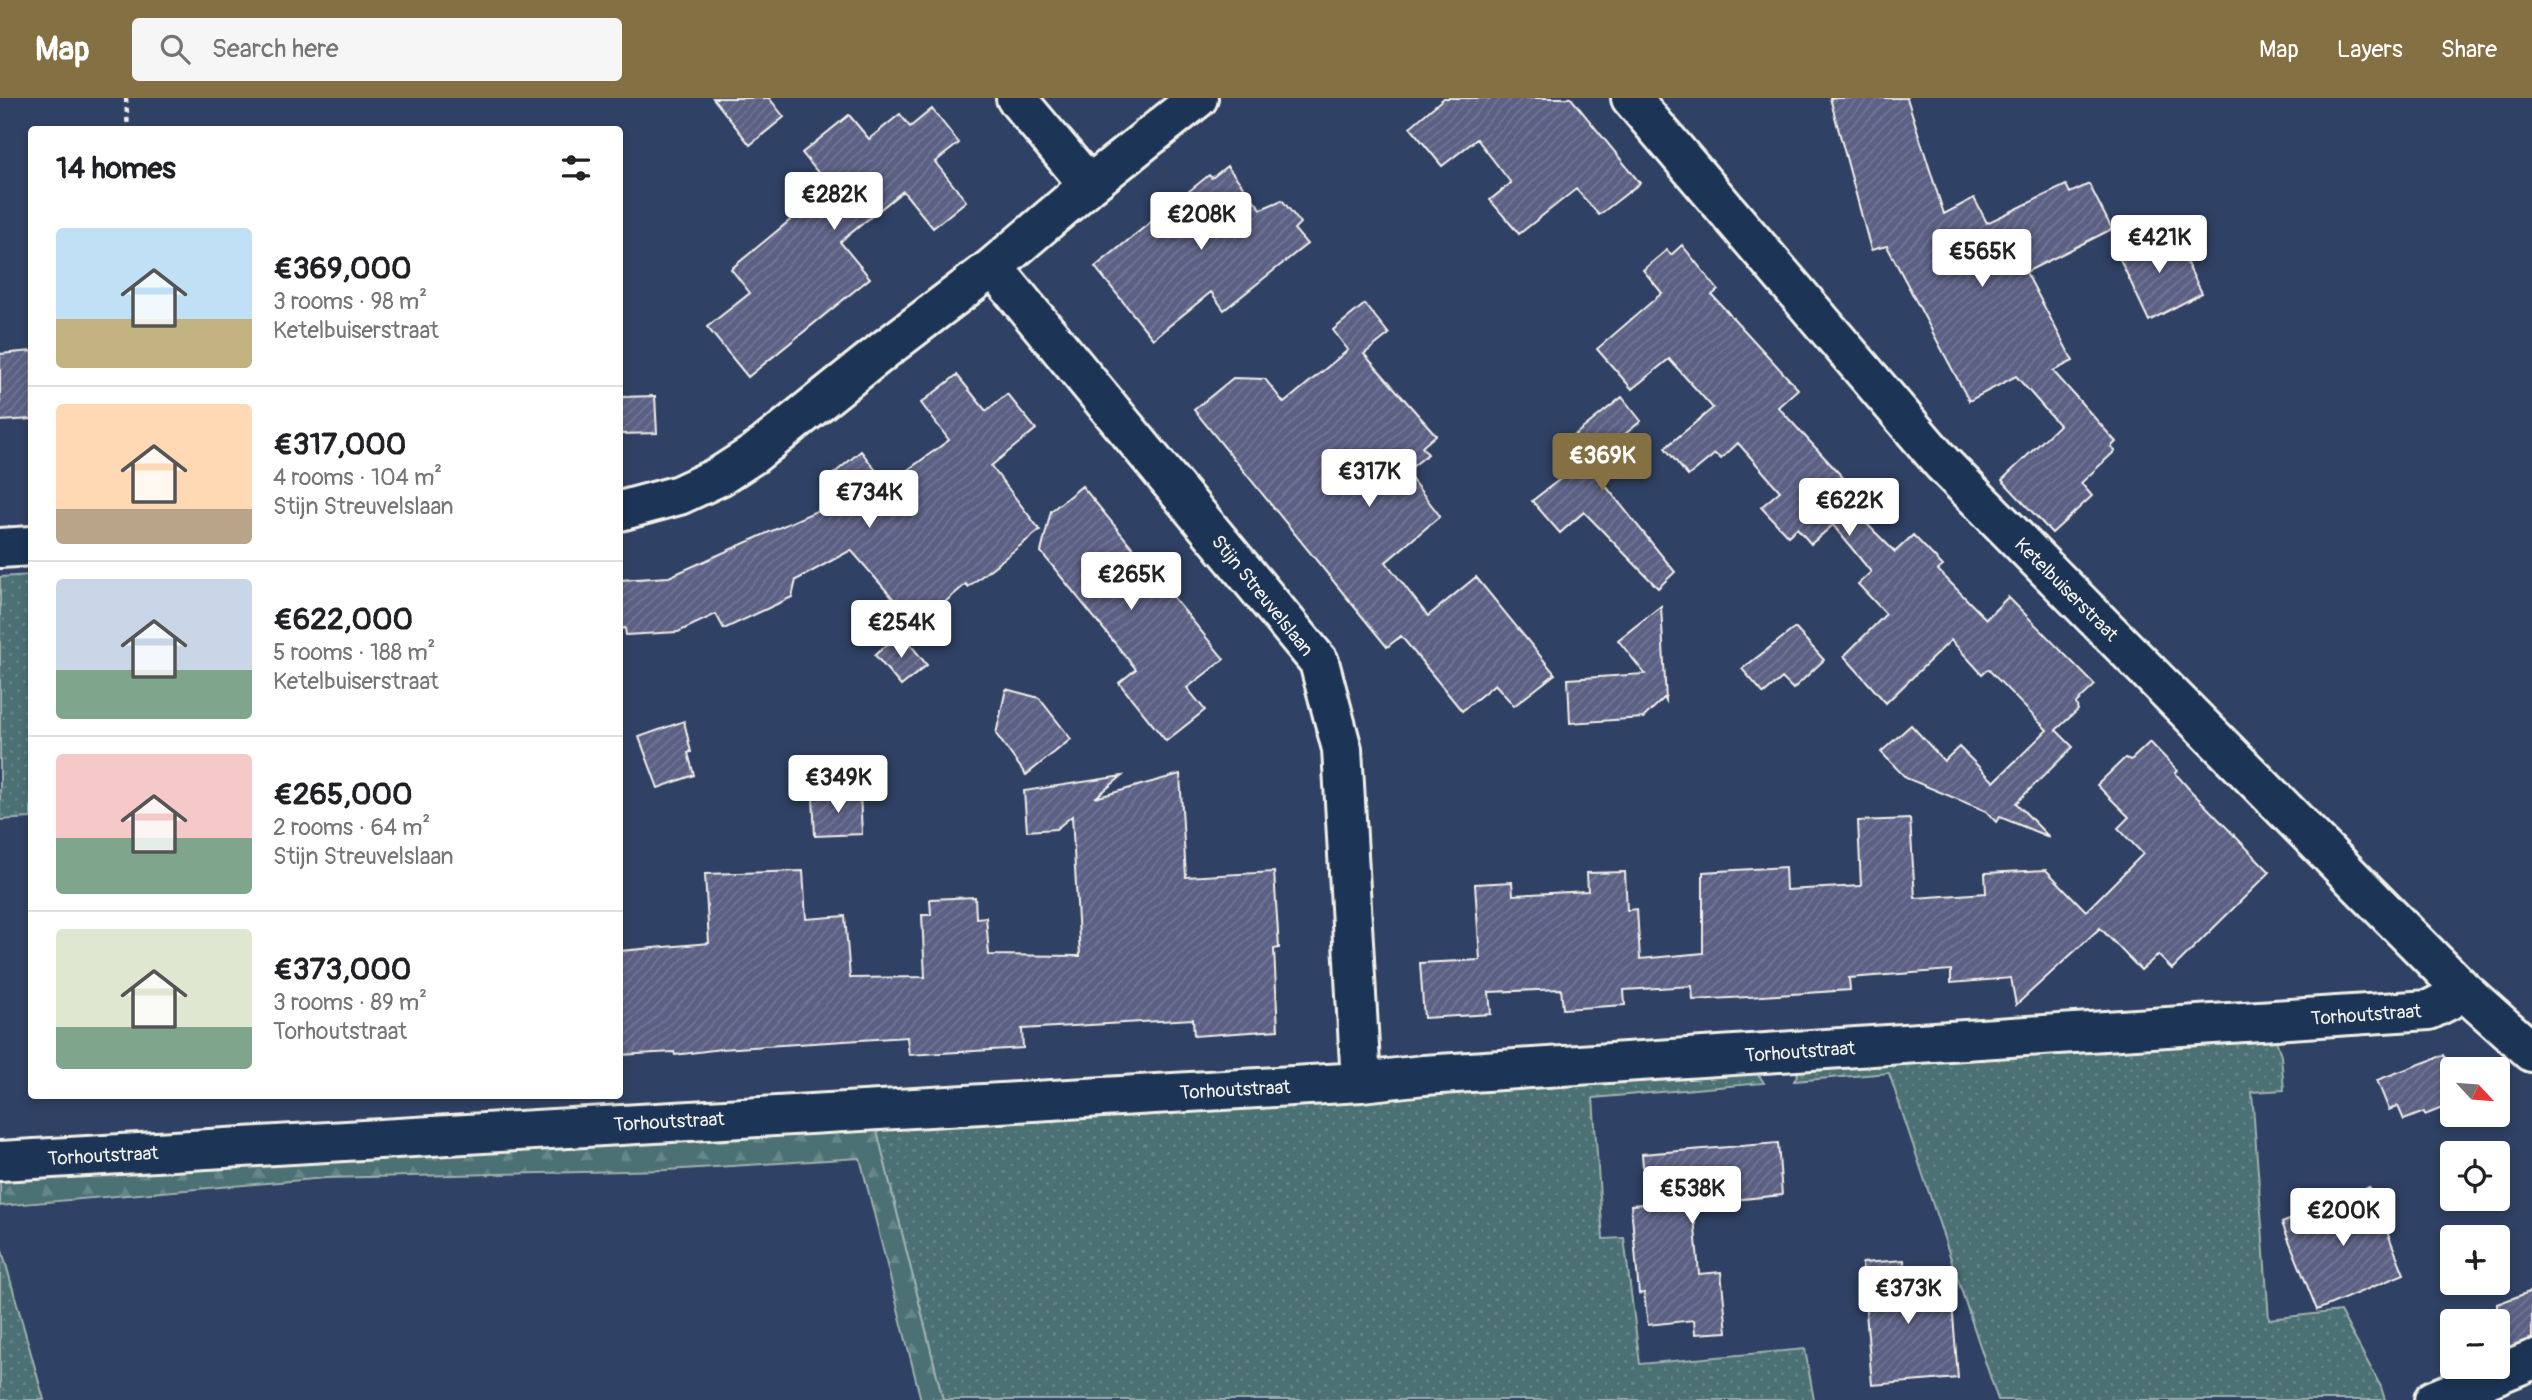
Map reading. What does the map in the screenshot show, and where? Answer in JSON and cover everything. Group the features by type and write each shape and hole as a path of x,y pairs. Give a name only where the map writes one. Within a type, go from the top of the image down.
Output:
{"street":[{"path":"1016,98 1089,185"},
{"path":"623,510 679,495 720,476 754,454 993,267 1089,185 1198,98"},
{"name":"Ketelbuiserstraat","path":"1631,98 1942,463 2462,989 2532,1052"},
{"name":"Stijn Streuvelslaan","path":"993,267 1319,662 1342,749 1361,1082"},
{"path":"0,548 28,546"},
{"name":"Torhoutstraat","path":"0,1161 1361,1082 1451,1073 2429,1010 2449,1000 2462,989"},
{"path":"2434,1400 2532,1360"}],"path":[{"path":"126,98 128,126"}],"green space":[{"path":"28,575 28,818 0,820 0,577"},
{"path":"2275,1036 2281,1056 2284,1090 2252,1092 2269,1319 2340,1311 2381,1387 2385,1400 1998,1400 1889,1073 1794,1081 1801,1067"},
{"path":"1758,1074 1764,1083 1593,1098 1603,1239 1624,1238 1640,1364 1805,1349 1814,1400 943,1400 875,1123 1594,1075 1594,1085"},
{"path":"875,1123 943,1400 921,1400 860,1158 666,1170 326,1178 0,1206 0,1180"},
{"path":"0,1243 44,1400 0,1400"}],"building":[{"path":"713,98 769,98 784,117 750,145"},
{"path":"1444,98 1571,98 1640,183 1599,215 1576,189 1519,234 1490,200 1511,183 1477,139 1442,166 1410,127"},
{"path":"1830,98 1907,98 1944,214 1974,198 1987,223 2066,185 2070,193 2089,184 2112,229 2026,272 2073,361 2053,371 2116,442 2111,447 2115,451 2081,483 2092,496 2052,533 2002,480 2059,425 2016,376 1969,401 1887,246 1871,250"},
{"path":"932,109 959,143 935,162 966,201 933,228 903,191 840,242 870,278 748,377 707,327 750,293 731,269 830,187 802,153 849,115 869,139 900,114 910,127"},
{"path":"1227,166 1261,209 1282,200 1300,223 1294,229 1307,244 1224,310 1211,292 1153,339 1095,267 1209,175 1212,178"},
{"path":"2159,233 2165,245 2175,240 2202,293 2149,321 2117,253"},
{"path":"1682,245 1718,290 1712,295 1798,389 1778,407 1848,483 1842,488 1855,503 1850,507 1895,552 1913,535 1943,566 1938,570 1986,619 2008,597 2095,685 2076,703 2078,710 2056,730 2073,747 2016,803 2049,837 2000,817 1996,822 1986,811 1906,778 1881,752 1911,725 1944,761 1959,747 1994,782 2047,730 1988,669 1982,674 1951,640 1886,703 1844,656 1886,614 1858,584 1871,572 1833,525 1811,544 1797,528 1788,536 1761,507 1780,491 1738,443 1721,459 1715,454 1688,476 1665,448 1713,408 1669,359 1632,389 1597,349 1662,293 1643,270 1667,250 1671,255"},
{"path":"1365,304 1389,334 1364,354 1436,435 1422,447 1428,454 1406,472 1440,516 1386,562 1428,616 1476,577 1555,674 1514,706 1495,684 1462,711 1401,636 1387,647 1194,410 1233,378 1265,379 1284,403 1348,350 1333,330"},
{"path":"28,351 28,419 0,421 0,354"},
{"path":"957,375 986,411 1007,394 1036,429 991,466 1040,530 968,587 966,584 917,626 851,550 796,580 792,597 724,629 716,614 678,632 626,635 623,628 623,580 669,577 841,500 825,481 861,451 887,485 949,440 921,403"},
{"path":"655,396 657,433 623,434 623,397"},
{"path":"1622,397 1641,421 1588,464 1675,572 1658,588 1584,512 1560,533 1532,501 1578,465 1561,446"},
{"path":"1082,486 1224,659 1187,688 1205,710 1166,741 1119,683 1136,669 1041,552 1051,511"},
{"path":"1661,606 1666,701 1664,698 1643,718 1570,723 1568,679 1645,674 1618,640"},
{"path":"1795,628 1824,660 1793,689 1782,678 1764,694 1742,669"},
{"path":"901,633 927,665 901,686 875,655"},
{"path":"1006,689 1039,698 1071,739 1026,775 996,734"},
{"path":"684,721 694,775 658,788 639,737"},
{"path":"2150,742 2178,771 2175,773 2190,790 2270,872 2172,969 2158,955 2141,970 2100,928 2016,1005 2011,978 1951,983 1951,970 1849,978 1850,990 1748,997 1693,1000 1692,986 1624,990 1625,1005 1563,1009 1561,989 1489,992 1491,1014 1424,1018 1420,963 1480,960 1475,884 1512,882 1513,895 1588,891 1587,873 1625,872 1627,910 1637,909 1640,959 1703,953 1703,872 1785,867 1786,890 1861,886 1858,821 1910,819 1915,898 1986,893 1985,873 2046,870 2086,911 2143,854 2118,828 2129,817 2097,785 2125,758 2131,760"},
{"path":"1180,774 1186,877 1274,872 1279,948 1274,949 1278,1030 1194,1036 1193,1019 1022,1029 1023,1048 909,1055 907,1037 721,1049 675,1055 674,1052 623,1055 623,951 709,943 705,874 803,871 806,919 845,916 850,978 925,977 922,915 931,915 930,899 975,897 976,918 986,917 989,955 1080,956 1072,816 1056,829 1027,831 1024,791 1122,776 1095,798"},
{"path":"860,794 862,834 815,836 813,797"},
{"path":"2444,1055 2445,1057 2440,1057 2440,1109 2425,1115 2424,1112 2404,1120 2398,1106 2389,1110 2377,1080"},
{"path":"1778,1143 1782,1195 1693,1204 1699,1274 1721,1272 1727,1332 1695,1334 1694,1320 1648,1325 1644,1293 1639,1294 1631,1205 1646,1204 1642,1154"},
{"path":"2369,1187 2404,1274 2317,1310 2282,1223"},
{"path":"1904,1260 1906,1282 1950,1278 1958,1378 1872,1385 1862,1263"},
{"path":"2532,1291 2532,1339 2510,1347 2510,1309 2497,1309 2497,1304"}]}
